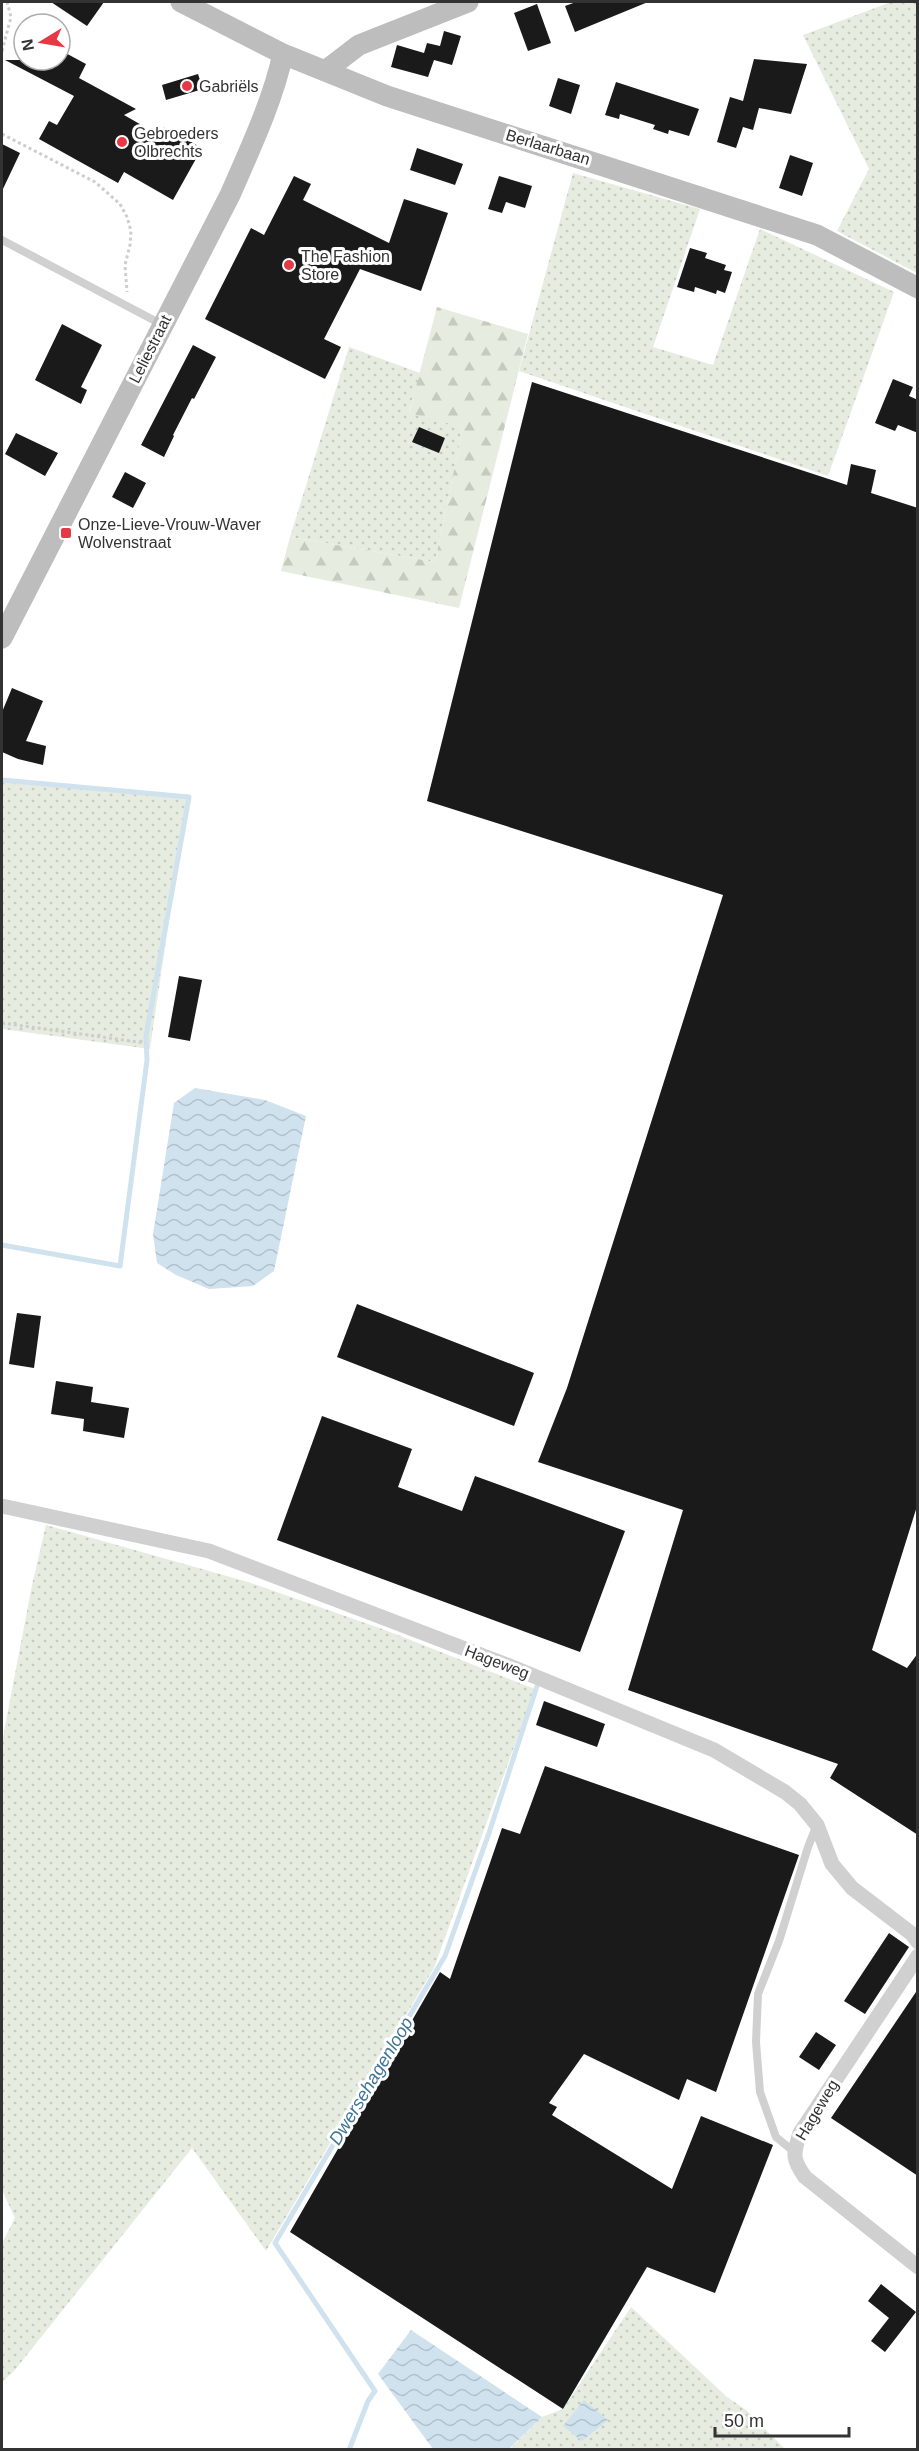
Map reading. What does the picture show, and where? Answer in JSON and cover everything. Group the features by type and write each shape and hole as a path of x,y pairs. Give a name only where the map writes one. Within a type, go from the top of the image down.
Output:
{"street":[{"name":"Berlaarbaan","path":"181,2 283,54 387,96 817,235 918,288"},
{"path":"325,71 359,45 468,2"},
{"name":"Leliestraat","path":"2,638 230,195 253,143 278,75 283,54"},
{"name":"Hageweg","path":"2,1506 209,1551 507,1665 714,1750 785,1792 800,1804 817,1826 832,1864 852,1888 912,1934 918,1942"},
{"name":"Hageweg","path":"918,1956 800,2133 793,2151 796,2164 805,2177 918,2267"}],"lane":[{"path":"2,240 163,325"},
{"path":"793,2151 776,2137 760,2092 756,2042 758,1994 779,1941 807,1847 817,1826"}],"path":[{"path":"2,51 11,17 7,2"},
{"path":"2,134 95,182 120,204 131,231 125,265 127,306"},
{"path":"2,1023 145,1043"}],"green space":[{"path":"891,2 917,2 917,273 837,231 869,169 803,35"},
{"path":"573,173 700,209 653,347 713,365 760,229 894,292 828,476 519,371"},
{"path":"437,307 528,334 459,608 281,571 290,537 435,562 463,427 409,413"},
{"path":"349,347 420,373 409,412 463,427 435,562 290,537"},
{"path":"2,782 187,798 150,1049 2,1029"},
{"path":"46,1525 248,1582 385,1630 535,1689 434,1968 266,2251 192,2148 14,2371 2,2382 2,2243 15,2218 2,2190 2,1742"},
{"path":"631,2307 727,2397 746,2410 785,2449 509,2450 542,2417 563,2409"}],"water":[{"path":"195,1088 265,1100 306,1116 274,1271 253,1286 209,1289 176,1275 157,1263 153,1234 174,1103"},
{"path":"411,2330 542,2417 509,2449 433,2449 378,2374"},
{"path":"584,2400 608,2420 582,2441 563,2426"}],"building":[{"path":"51,2 104,2 87,26 72,16 72,12 66,12"},
{"path":"576,2 648,2 575,32 565,6"},
{"path":"537,4 551,43 528,51 514,13"},
{"path":"444,31 461,36 452,65 434,60 428,77 391,67 397,45 424,53 427,43 440,46"},
{"path":"72,56 86,64 79,78 136,109 124,115 159,135 164,127 202,148 173,200 124,172 118,183 39,139 49,121 57,125 74,96 28,72 72,72"},
{"path":"754,59 807,64 791,114 759,108 753,130 743,127 736,148 717,142 730,97 743,101"},
{"path":"198,74 203,89 166,100 162,85"},
{"path":"558,78 580,85 571,114 549,106"},
{"path":"616,82 699,109 689,136 669,130 668,134 653,129 655,125 620,114 619,119 605,115"},
{"path":"2,144 20,153 2,191"},
{"path":"417,148 463,164 455,185 410,170"},
{"path":"790,155 813,163 802,196 779,188"},
{"path":"294,176 311,184 303,200 389,243 404,199 448,213 421,291 360,269 324,339 341,347 325,379 205,319 251,228 264,235"},
{"path":"499,176 532,186 525,208 506,202 502,213 488,209"},
{"path":"690,248 707,253 705,258 726,265 724,270 732,272 725,293 717,290 716,294 695,287 694,292 677,287"},
{"path":"62,324 102,345 81,387 87,390 81,404 35,380"},
{"path":"193,345 216,357 194,399 192,398 164,457 141,445"},
{"path":"893,379 913,387 909,396 918,400 918,433 898,425 895,431 875,423"},
{"path":"532,382 847,485 851,464 876,470 871,493 918,508 918,1503 872,1650 907,1668 918,1653 918,1835 830,1778 838,1764 628,1690 683,1510 538,1462 567,1388 723,895 427,801"},
{"path":"419,427 445,438 439,453 412,442"},
{"path":"16,433 58,453 45,476 5,454"},
{"path":"125,472 146,483 133,508 112,497"},
{"path":"12,688 43,701 26,741 46,746 43,765 18,759 2,752 2,712"},
{"path":"179,976 202,980 190,1041 168,1037"},
{"path":"357,1304 534,1373 514,1426 337,1357"},
{"path":"17,1313 41,1316 34,1368 9,1364"},
{"path":"56,1381 93,1387 91,1402 129,1408 124,1438 83,1431 84,1419 51,1414"},
{"path":"322,1416 412,1449 398,1487 462,1511 475,1476 625,1531 580,1652 277,1540"},
{"path":"544,1701 605,1724 597,1747 536,1725"},
{"path":"545,1766 799,1855 716,2092 687,2079 679,2100 584,2054 549,2103 557,2107 552,2115 672,2189 701,2116 773,2145 715,2293 647,2267 563,2409 290,2232 440,1972 450,1979 502,1828 520,1834"},
{"path":"889,1933 909,1947 865,2014 844,2001"},
{"path":"918,1989 918,2176 831,2118"},
{"path":"816,2032 836,2045 819,2070 799,2057"},
{"path":"881,2284 916,2312 885,2352 871,2341 889,2318 868,2301"}],"waterway":[{"path":"2,780 189,797 146,1036 147,1060 120,1266 2,1245"},
{"name":"Dwersehagenloop","path":"349,2450 368,2401 375,2391 275,2243 445,1956 489,1833 537,1686"}],"place":[{"name":"Gabriëls","path":"187,86"},
{"name":"Gebroeders Olbrechts","path":"122,142"},
{"name":"The Fashion Store","path":"289,265"},
{"name":"Onze-Lieve-Vrouw-Waver Wolvenstraat","path":"66,533"}]}
